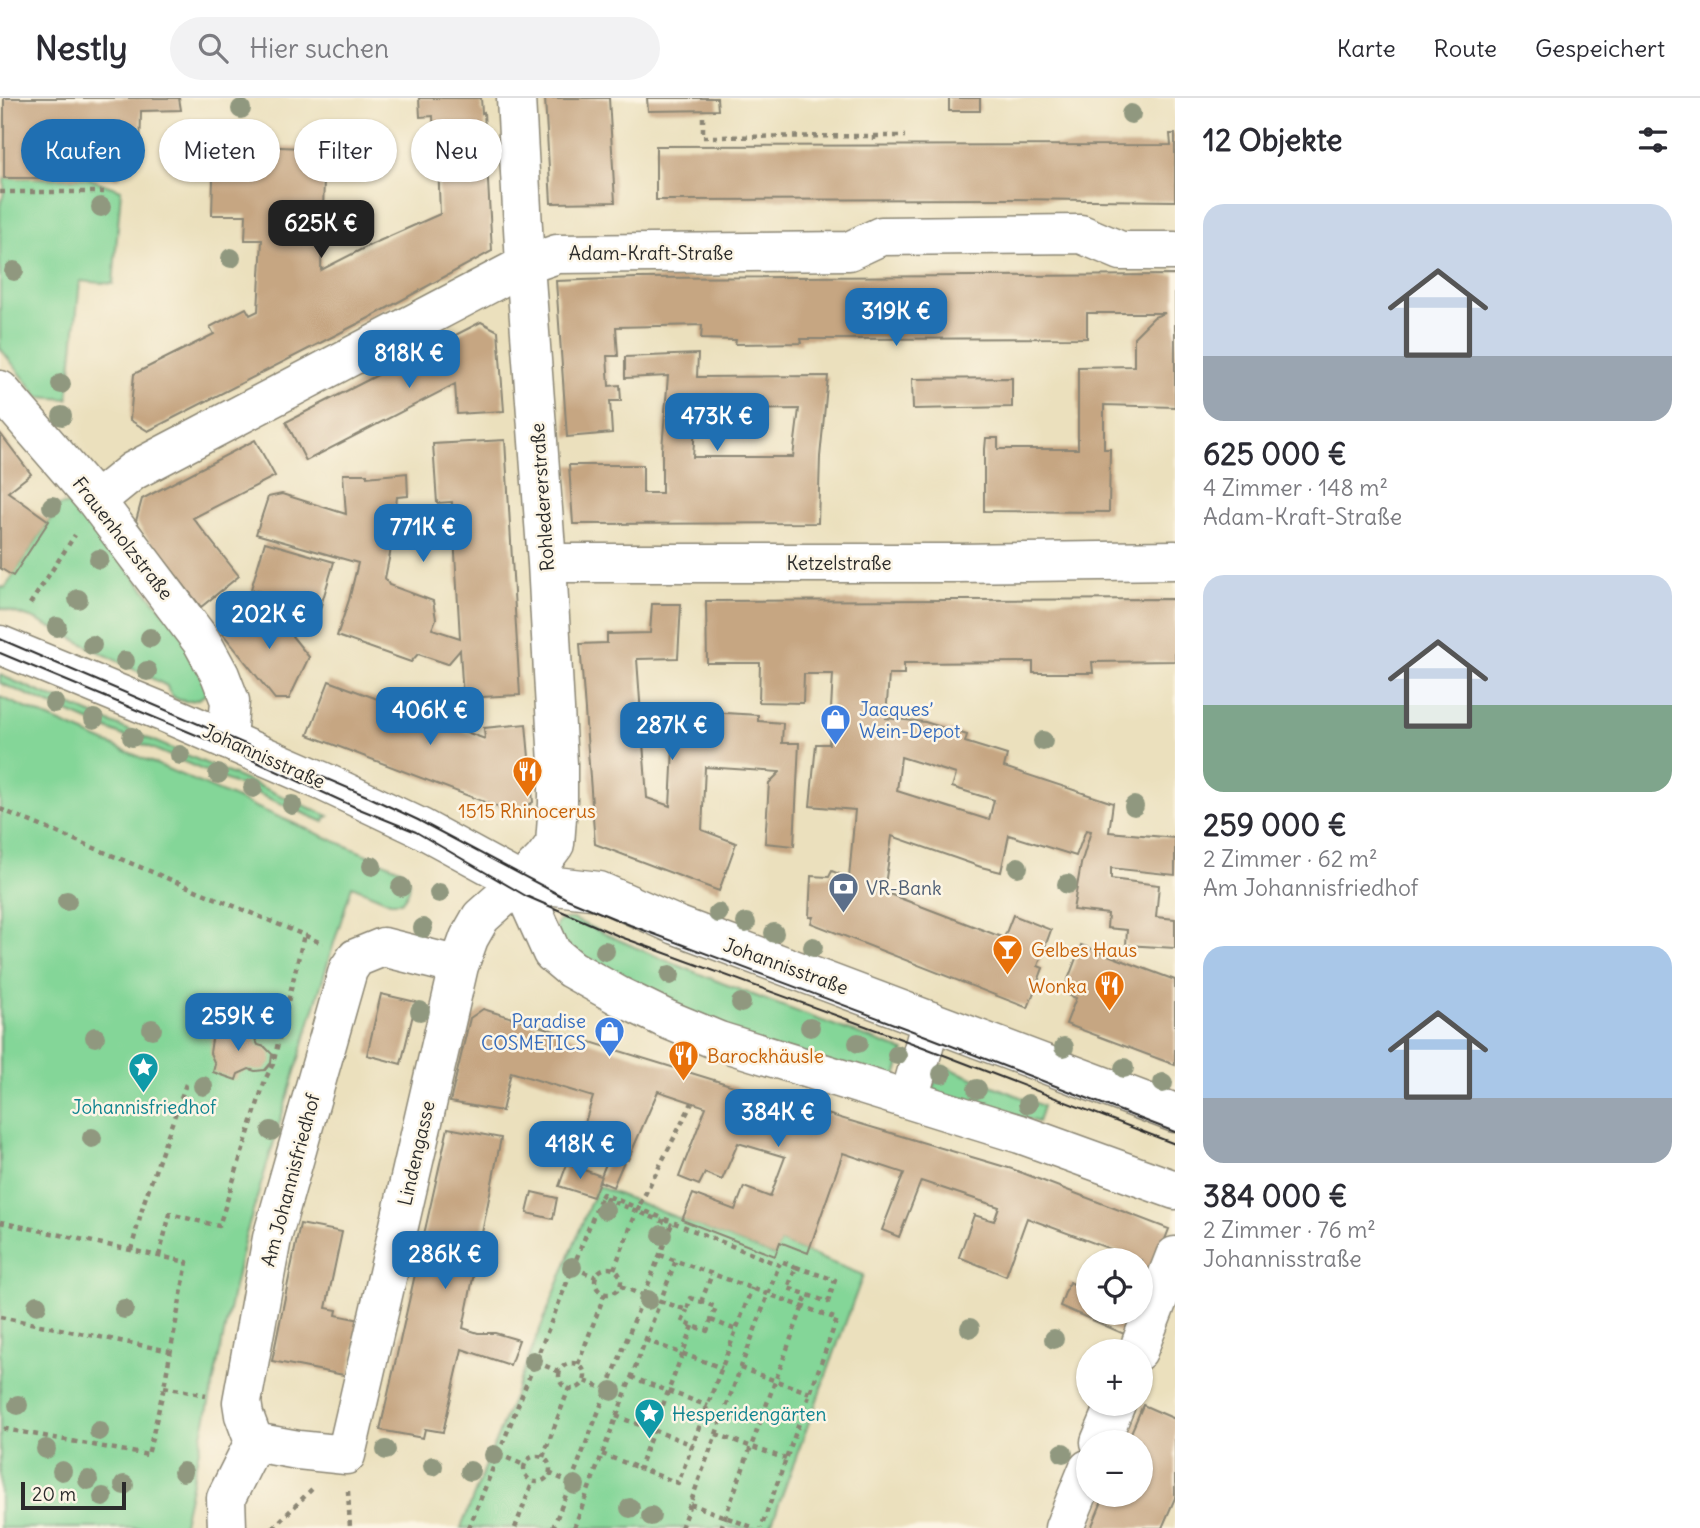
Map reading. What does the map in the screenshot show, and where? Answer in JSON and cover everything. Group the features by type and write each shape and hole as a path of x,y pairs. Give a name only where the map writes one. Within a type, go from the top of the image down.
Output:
{"street":[{"name":"Rohledererstraße","path":"516,98 558,764 555,844 520,882"},
{"name":"Adam-Kraft-Straße","path":"96,501 133,471 525,265 556,254 849,251 881,236 1081,234 1121,251 1175,251"},
{"name":"Frauenholzstraße","path":"0,390 96,501 202,642 220,675 230,701 228,740"},
{"name":"Ketzelstraße","path":"547,563 1175,559"},
{"name":"Johannisstraße","path":"0,645 228,740 385,811 520,882 599,891 676,925 1175,1113"},
{"path":"356,958 383,947 459,966 469,938 481,917 520,882 552,953 571,969 619,996 691,1030 719,1041 1020,1133 1175,1191"},
{"name":"Am Johannisfriedhof","path":"254,1441 242,1402 272,1238 348,970 356,958"},
{"name":"Lindengasse","path":"254,1441 298,1450 346,1455 459,966"},
{"path":"909,1098 931,1021"},
{"path":"1143,1339 1175,1256"},
{"path":"220,1522 226,1499 254,1441"},
{"path":"1064,1528 1076,1498"}],"path":[{"path":"703,117 704,137 905,136"},
{"path":"874,136 874,145"},
{"path":"0,192 104,192"},
{"path":"30,604 96,501"},
{"path":"0,809 356,958"},
{"path":"159,1256 170,1214 219,1226 265,1080 273,1064 304,935"},
{"path":"131,1250 144,1202 187,1081"},
{"path":"614,1269 637,1209 692,1103"},
{"path":"469,1528 603,1194 779,1265"},
{"path":"0,1222 187,1262 148,1455 0,1428"},
{"path":"553,1528 672,1223"},
{"path":"660,1255 837,1319 761,1528"},
{"path":"574,1528 676,1260"},
{"path":"681,1528 781,1261 796,1266 835,1280 828,1303 788,1288 796,1266"},
{"path":"574,1268 596,1277"},
{"path":"614,1269 621,1276 621,1286 614,1292 605,1293 599,1290 596,1277 600,1271 614,1269"},
{"path":"701,1302 712,1274"},
{"path":"621,1286 644,1296"},
{"path":"602,1454 678,1483 752,1288"},
{"path":"578,1364 605,1293"},
{"path":"721,1528 807,1295"},
{"path":"691,1298 716,1307 707,1331 682,1322 687,1310 691,1298"},
{"path":"660,1301 687,1310"},
{"path":"0,1317 170,1351"},
{"path":"711,1320 736,1330"},
{"path":"639,1468 692,1326"},
{"path":"645,1340 722,1368"},
{"path":"536,1362 560,1372"},
{"path":"578,1364 585,1371 585,1381 578,1387 569,1388 563,1385 560,1372 564,1366 578,1364"},
{"path":"740,1368 810,1393"},
{"path":"631,1377 708,1406"},
{"path":"585,1381 607,1390"},
{"path":"543,1457 569,1388"},
{"path":"617,1416 693,1445"},
{"path":"716,1434 786,1460"},
{"path":"498,1454 524,1465"},
{"path":"543,1457 549,1464 549,1473 543,1480 533,1481 527,1478 524,1465 529,1458 543,1457"},
{"path":"549,1473 571,1483"},
{"path":"515,1528 533,1481"},
{"path":"690,1504 755,1528"}],"green space":[{"path":"4,178 21,178 21,182 98,182 121,190 113,284 80,281 68,399 39,397 0,348 0,206"},
{"path":"69,504 85,518 183,635 209,690 204,695 192,701 179,700 167,686 34,619 0,608 0,587 5,588 59,506"},
{"path":"0,675 329,816 324,822 0,683"},
{"name":"Johannisfriedhof","path":"0,697 400,869 409,881 408,893 401,902 390,902 352,886 244,1241 182,1528 0,1528"},
{"path":"573,919 737,989 904,1051 893,1086 695,1025 554,940 557,922"},
{"path":"938,1064 1043,1106 1038,1122 932,1095"},
{"name":"Hesperidengärten","path":"597,1186 774,1256 780,1242 863,1275 770,1528 461,1528"}],"building":[{"path":"4,98 179,98 181,110 141,111 141,119 21,119 21,178 4,178"},
{"path":"419,98 481,98 484,119 433,119 433,116 420,117"},
{"path":"545,98 609,98 615,202 551,203"},
{"path":"647,98 717,98 718,110 648,111"},
{"path":"949,98 980,98 980,111 949,111"},
{"path":"1170,134 1175,134 1175,201 656,200 656,146 1171,145"},
{"path":"280,147 294,148 294,182 324,182 321,270 440,214 439,182 488,182 492,251 369,318 148,431 130,420 134,374 214,334 210,327 246,308 250,315 258,311 262,240 245,240 246,215 212,215 213,182 280,182"},
{"path":"1175,275 1175,407 1104,405 1104,449 1110,449 1109,512 984,511 986,438 998,438 998,449 1078,449 1078,367 1134,366 1134,337 1154,317 1165,313 1087,313 1087,338 801,339 802,343 735,344 736,340 701,339 702,325 616,327 618,356 607,356 609,386 620,385 621,401 610,401 612,433 567,437 556,281 637,278"},
{"path":"481,322 498,331 504,411 457,414 455,384 306,461 286,422"},
{"path":"698,354 697,377 828,376 820,457 818,523 573,524 569,465 643,465 643,493 662,493 662,449 668,376 625,378 625,357","holes":["799,409 793,457 693,457 696,410"]},
{"path":"1012,378 1012,407 913,409 912,379"},
{"path":"0,433 31,474 8,492 49,521 13,576 0,568"},
{"path":"255,440 275,476 193,518 239,576 201,607 136,521 142,499"},
{"path":"505,440 520,695 463,698 460,650 448,664 418,654 411,662 337,636 358,563 256,534 268,497 282,494 346,514 343,474 367,474 367,477 407,473 408,496 397,497 385,578 389,585 433,601 436,619 432,629 460,638 452,502 437,503 433,444"},
{"path":"265,542 334,562 320,609 251,589"},
{"path":"1175,599 1175,661 1092,662 1093,673 1033,673 1033,662 904,663 904,674 889,674 886,718 925,722 967,735 965,742 1007,755 1004,767 1113,803 1109,832 1175,838 1175,875 1111,868 1111,879 1159,885 1156,917 1175,919 1175,948 1126,945 1127,930 1107,928 1108,914 1073,910 1081,864 1091,831 1086,830 1076,856 1009,835 1001,872 892,836 884,892 1004,938 1013,915 1051,930 1038,966 1043,968 1028,1008 811,923 811,876 829,877 832,871 849,878 855,810 810,806 816,744 829,744 833,674 804,674 803,703 759,702 760,663 707,663 706,601","holes":["901,757 956,774 952,787 994,800 989,820 897,791"]},
{"path":"652,604 681,604 678,658 637,659 647,798 670,806 675,710 758,715 758,721 783,723 782,743 799,743 794,846 765,843 769,783 780,772 705,767 702,830 736,843 719,891 595,844 580,644 607,643 607,634 650,633"},
{"path":"258,606 270,609 309,657 289,699 275,699 223,634"},
{"path":"329,681 485,739 484,728 526,724 533,802 516,814 308,735"},
{"path":"1081,945 1175,980 1175,1065 1066,1024 1076,998 1063,993"},
{"path":"381,994 416,1002 401,1064 367,1055"},
{"path":"483,1009 1012,1169 1169,1229 1153,1270 1153,1248 1108,1248 1027,1218 1006,1276 959,1257 974,1215 994,1221 999,1207 921,1181 899,1237 882,1230 904,1173 843,1153 808,1253 780,1242 775,1256 682,1220 693,1194 735,1210 744,1187 770,1197 785,1157 738,1143 722,1180 705,1173 699,1185 679,1177 706,1107 658,1091 628,1160 625,1159 613,1187 599,1181 610,1154 565,1142 569,1129 582,1132 593,1097 511,1072 502,1111 450,1102 470,1018"},
{"path":"230,1026 244,1028 253,1035 258,1045 265,1047 272,1054 271,1063 265,1070 249,1069 238,1074 236,1080 213,1072 215,1064 210,1053 212,1039"},
{"path":"448,1128 501,1138 463,1328 519,1340 510,1365 462,1349 443,1432 425,1429 423,1438 380,1430"},
{"path":"567,1164 601,1176 593,1197 559,1186"},
{"path":"532,1192 557,1198 553,1219 527,1213"},
{"path":"300,1224 342,1232 326,1308 337,1310 336,1315 360,1320 349,1376 272,1361"},
{"path":"1069,1282 1076,1285 1076,1313 1060,1306"},
{"path":"1103,1325 1127,1325 1124,1334"},
{"path":"1153,1409 1175,1419 1175,1498 1162,1528 1091,1528 1100,1507 1153,1507 1153,1430 1132,1430 1138,1416 1153,1416"}],"tram line":[{"path":"0,639 369,797 567,899 1175,1132"},
{"path":"0,653 213,742 416,832 526,896 621,937 923,1047 1175,1144"}],"place":[{"name":"Jacques’ Wein-Depot","path":"836,747"},
{"name":"1515 Rhinocerus","path":"527,799"},
{"name":"VR-Bank","path":"843,915"},
{"name":"Gelbes Haus","path":"1008,977"},
{"name":"Wonka","path":"1110,1013"},
{"name":"Paradise COSMETICS","path":"609,1059"},
{"name":"Barockhäusle","path":"684,1083"},
{"name":"Johannisfriedhof","path":"144,1095"},
{"name":"Hesperidengärten","path":"649,1441"}]}
